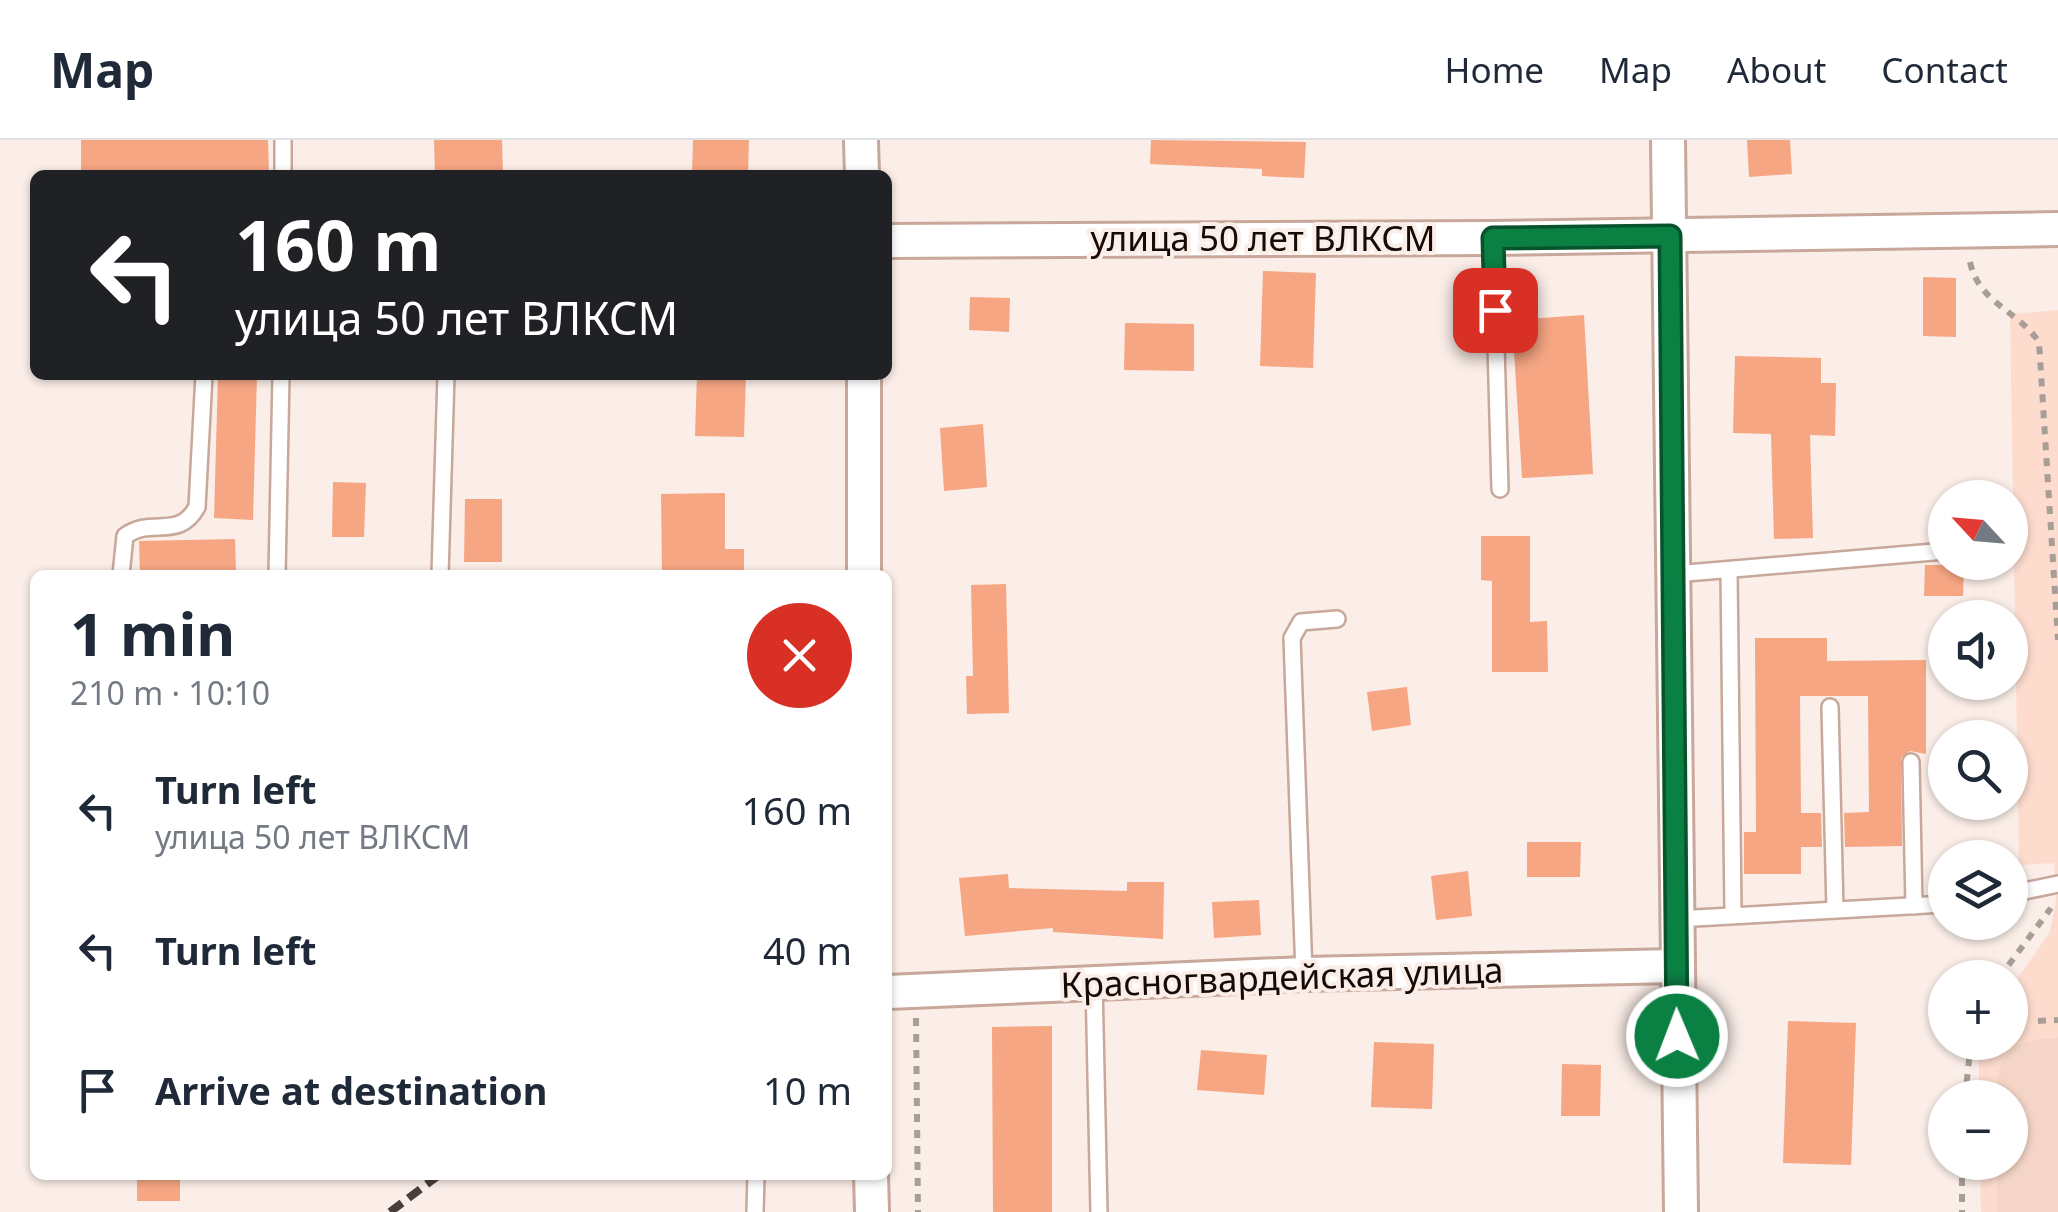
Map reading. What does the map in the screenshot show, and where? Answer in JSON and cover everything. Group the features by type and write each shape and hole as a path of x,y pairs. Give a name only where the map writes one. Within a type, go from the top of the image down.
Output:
{"street":[{"path":"861,140 862,170"},
{"path":"1668,140 1681,1212"},
{"name":"улица 50 лет ВЛКСМ","path":"892,241 1493,238 2058,229"},
{"path":"864,380 864,570"},
{"name":"Красногвардейская улица","path":"901,991 1304,974 1676,966"},
{"path":"872,1180 872,1212"}],"lane":[{"path":"282,140 283,170"},
{"path":"1493,238 1500,489"},
{"path":"122,570 125,536 135,528 179,526 190,520 198,507 204,380"},
{"path":"277,570 281,380"},
{"path":"440,570 446,380"},
{"path":"1675,574 1928,553"},
{"path":"1729,571 1734,913"},
{"path":"1304,974 1292,638 1302,622 1336,619"},
{"path":"1830,707 1834,910"},
{"path":"1911,762 1914,906"},
{"path":"2028,890 2058,884"},
{"path":"1677,919 1928,905"},
{"path":"1094,982 1099,1212"},
{"path":"755,1212 756,1180"}],"path":[{"path":"1964,232 1974,278 1982,292 2031,330 2039,342 2058,640"},
{"path":"2012,960 2058,899"},
{"path":"901,991 918,1212"},
{"path":"2038,1021 2058,1020"},
{"path":"1962,1180 1962,1212"}],"shaded area":[{"path":"2058,310 2058,1212 1981,1212 1980,1180 2028,1180 2028,1080 1979,1080 1979,1060 2028,1060 2028,963 2050,932 2056,901 2054,863 2028,864 2028,840 2019,840 2018,820 2028,820 2028,720 2017,720 2016,700 2028,700 2028,600 2015,600 2014,580 2028,580 2028,480 2013,480 2010,314"},
{"path":"2058,1038 2058,1212 1998,1212 1997,1180 2028,1180 2028,1080 1998,1080 2003,1060 2028,1060 2029,1041"}],"building":[{"path":"81,140 268,140 269,170 81,170"},
{"path":"434,140 502,140 503,170 435,170"},
{"path":"693,140 749,140 748,170 692,170"},
{"path":"1151,140 1306,142 1304,178 1262,176 1262,169 1150,164"},
{"path":"1747,140 1790,140 1792,174 1749,177"},
{"path":"1263,271 1316,273 1313,368 1260,366"},
{"path":"1923,277 1956,278 1956,337 1923,336"},
{"path":"970,297 1010,298 1009,332 969,330"},
{"path":"1584,315 1593,474 1522,478 1512,320"},
{"path":"1125,323 1194,324 1194,371 1124,370"},
{"path":"1735,356 1821,358 1821,383 1836,383 1835,436 1810,435 1813,538 1774,539 1771,434 1733,433"},
{"path":"218,380 257,380 253,520 214,518"},
{"path":"697,380 746,380 744,437 695,436"},
{"path":"983,424 987,487 944,491 940,428"},
{"path":"333,482 366,483 364,537 332,537"},
{"path":"725,493 725,549 744,549 744,570 662,570 661,494"},
{"path":"465,499 502,499 502,562 464,562"},
{"path":"1481,536 1530,536 1530,622 1547,621 1548,672 1492,672 1492,581 1481,580"},
{"path":"235,539 236,570 140,570 139,541"},
{"path":"1925,565 1928,580 1964,580 1963,596 1924,596"},
{"path":"1006,584 1009,713 967,714 966,676 973,676 971,585"},
{"path":"1755,638 1827,638 1827,661 1926,660 1926,754 1910,751 1901,758 1902,846 1845,847 1844,813 1869,812 1868,696 1800,696 1801,813 1821,813 1822,847 1801,847 1801,874 1744,874 1744,832 1756,832"},
{"path":"1407,687 1411,725 1372,731 1367,692"},
{"path":"1527,842 1581,842 1580,877 1527,877"},
{"path":"1468,871 1472,916 1436,920 1431,876"},
{"path":"1008,874 1009,888 1127,891 1127,882 1164,882 1163,939 1053,932 1053,928 965,936 959,878"},
{"path":"1259,900 1261,935 1214,938 1212,902"},
{"path":"1788,1021 1856,1023 1851,1165 1783,1163"},
{"path":"1052,1026 1052,1212 993,1212 992,1027"},
{"path":"1374,1042 1434,1044 1432,1109 1371,1107"},
{"path":"1201,1050 1267,1055 1264,1095 1197,1090"},
{"path":"1562,1064 1601,1065 1600,1116 1561,1116"},
{"path":"137,1180 180,1180 180,1201 137,1201"}],"railway":[{"path":"390,1212 432,1180"}],"route":[{"path":"1495,310 1493,238 1670,236 1677,1036"}]}
